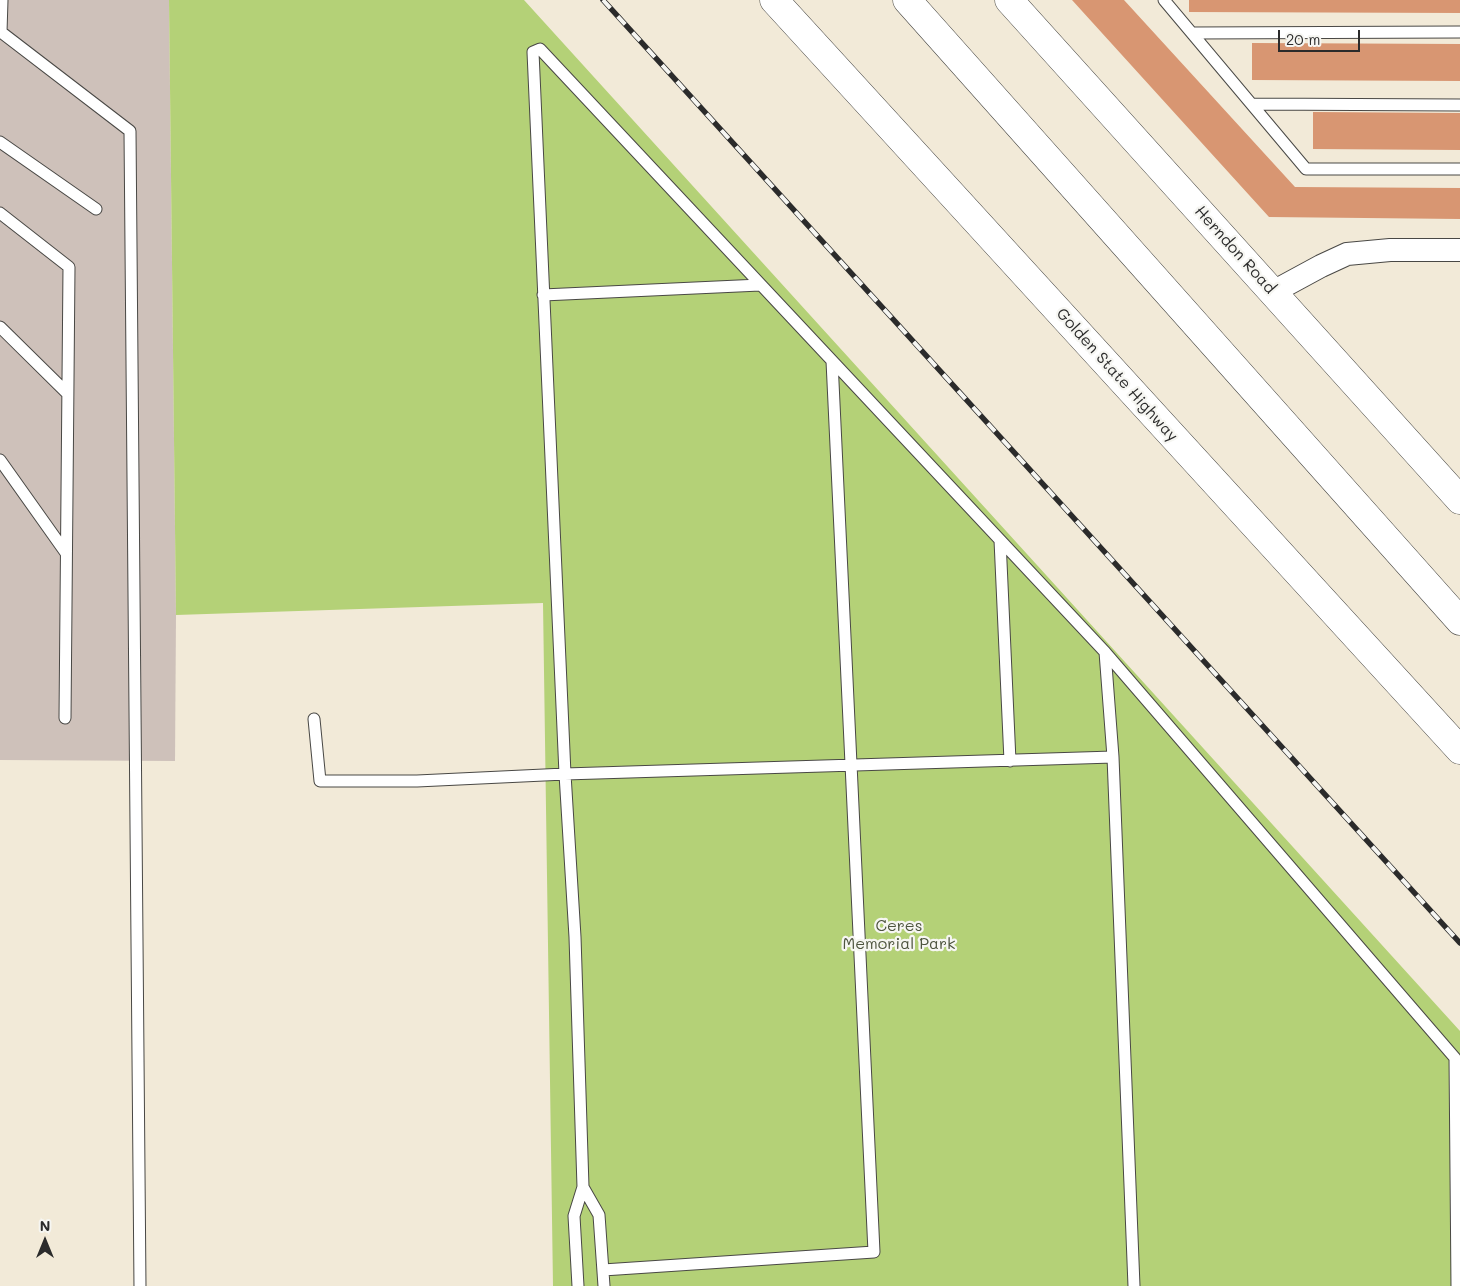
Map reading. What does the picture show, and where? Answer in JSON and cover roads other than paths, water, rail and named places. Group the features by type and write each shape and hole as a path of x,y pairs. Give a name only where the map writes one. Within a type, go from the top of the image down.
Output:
{"main road":[{"name":"Golden State Highway","path":"774,0 1460,750"},
{"path":"908,0 1460,621"},
{"name":"Herndon Road","path":"1009,0 1460,500"},
{"path":"1425,581 1460,614"}],"street":[{"path":"1273,292 1347,254 1390,250 1460,250"}],"lane":[{"path":"2,0 1,32 130,132 140,1286"},
{"path":"1164,0 1306,169 1460,169"},
{"path":"1192,33 1460,32"},
{"path":"578,1286 574,1216 583,1187 575,937 533,61 533,52 540,50 1105,652 1455,1058 1457,1286"},
{"path":"1252,104 1460,105"},
{"path":"0,142 96,209"},
{"path":"0,213 69,267 64,718"},
{"path":"543,295 760,284"},
{"path":"0,327 68,393"},
{"path":"603,1270 874,1252 832,361"},
{"path":"0,460 66,552"},
{"path":"1000,540 1010,761"},
{"path":"1105,652 1113,757 1134,1286"},
{"path":"314,719 320,781 417,781 566,774 1113,757"},
{"path":"583,1187 599,1215 604,1286"}],"railway":[{"path":"603,0 1460,943"}],"park label":[{"name":"Ceres Memorial Park","path":"899,935"}]}
